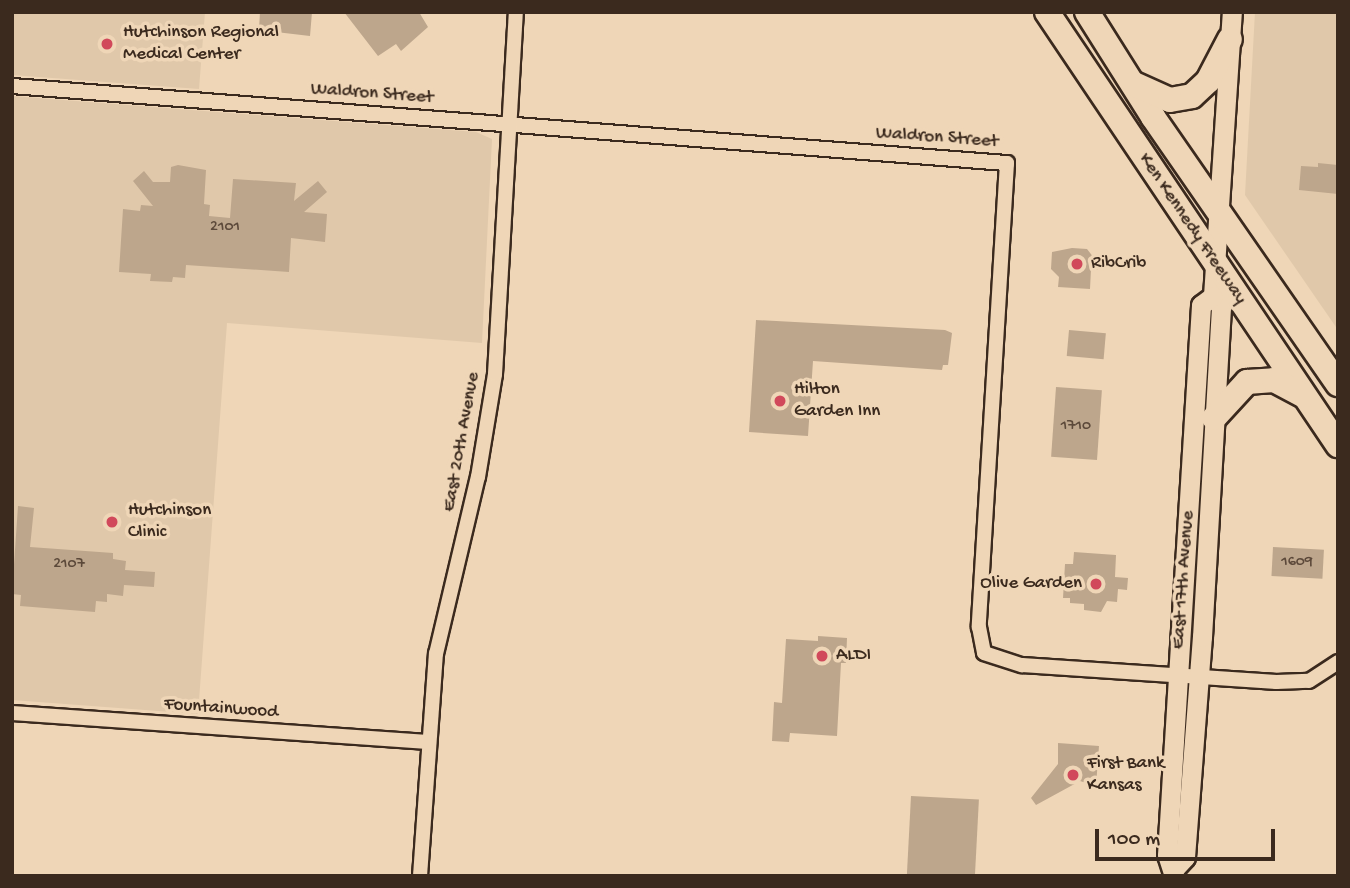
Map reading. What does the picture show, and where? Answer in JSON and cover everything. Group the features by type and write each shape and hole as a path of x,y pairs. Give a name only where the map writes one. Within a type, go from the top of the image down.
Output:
{"highway":[{"name":"Ken Kennedy Freeway","path":"1047,12 1161,182 1217,283 1338,445"},
{"name":"Ken Kennedy Freeway","path":"1087,12 1132,82 1216,196 1279,300 1338,384"},
{"path":"1132,82 1160,98 1177,101 1192,96 1208,81 1230,38"},
{"path":"1161,182 1188,197 1216,196"},
{"path":"1217,283 1255,282 1279,300"},
{"path":"1214,418 1247,382 1274,380 1303,395"}],"street":[{"name":"East 20th Avenue","path":"420,876 436,654 478,477 495,374 516,12"},
{"name":"East 17th Avenue","path":"1174,872 1185,857 1198,677 1221,307 1217,283 1216,196 1232,12"},
{"name":"Waldron Street","path":"12,86 1007,163 979,627 982,646 992,658 1021,665 1198,677 1309,681 1338,662"},
{"name":"East 17th Avenue","path":"1174,872 1167,855 1201,305 1217,283"},
{"name":"Fountainwood","path":"12,713 428,742"}],"shaded area":[{"name":"Hutchinson Regional Medical Center","path":"12,12 205,12 199,89 12,75"},
{"path":"1255,12 1338,12 1338,330 1245,195"},
{"name":"Hutchinson Clinic","path":"12,96 476,132 492,139 482,343 227,323 198,714 12,700"}],"building":[{"path":"260,12 312,12 310,36 259,30"},
{"path":"344,12 419,12 428,27 401,51 396,44 378,56"},
{"path":"1318,163 1338,165 1338,194 1299,190 1301,166 1318,167"},
{"path":"178,165 206,170 204,204 210,205 209,216 230,218 233,179 296,183 294,201 318,181 327,192 304,212 327,214 325,242 291,238 289,272 186,265 185,278 173,277 172,282 150,281 151,274 119,272 123,209 140,211 141,205 153,206 133,181 144,171 153,182 170,182 171,167"},
{"name":"RibCrib","path":"1072,248 1087,249 1094,258 1104,259 1103,270 1091,269 1090,289 1058,287 1059,277 1051,269 1052,252"},
{"name":"Hilton Garden Inn","path":"756,320 945,330 952,333 948,365 943,365 942,370 813,361 808,436 749,432"},
{"path":"1069,330 1106,333 1104,359 1067,356"},
{"path":"1056,387 1102,390 1097,460 1051,457"},
{"path":"18,506 34,508 30,547 113,553 113,559 126,561 125,570 155,572 154,587 124,585 123,596 107,594 107,602 96,601 95,612 20,606 21,595 12,594"},
{"path":"1273,547 1324,550 1322,579 1271,576"},
{"name":"Olive Garden","path":"1074,552 1116,555 1115,577 1128,578 1127,590 1118,589 1117,602 1107,601 1101,612 1084,610 1084,604 1070,603 1070,598 1063,598 1065,564 1073,564"},
{"path":"818,636 847,638 846,663 841,663 837,736 790,733 789,742 772,741 774,702 782,703 786,639 818,641"},
{"name":"First Bank Kansas","path":"1058,743 1099,746 1096,786 1080,781 1036,805 1031,798 1058,764"},
{"path":"911,796 979,800 975,876 907,876"}],"place":[{"name":"Hutchinson Regional Medical Center","path":"107,44"},
{"name":"RibCrib","path":"1077,264"},
{"name":"Hilton Garden Inn","path":"780,401"},
{"name":"Hutchinson Clinic","path":"112,522"},
{"name":"Olive Garden","path":"1096,584"},
{"name":"ALDI","path":"822,656"},
{"name":"First Bank Kansas","path":"1073,775"}]}
